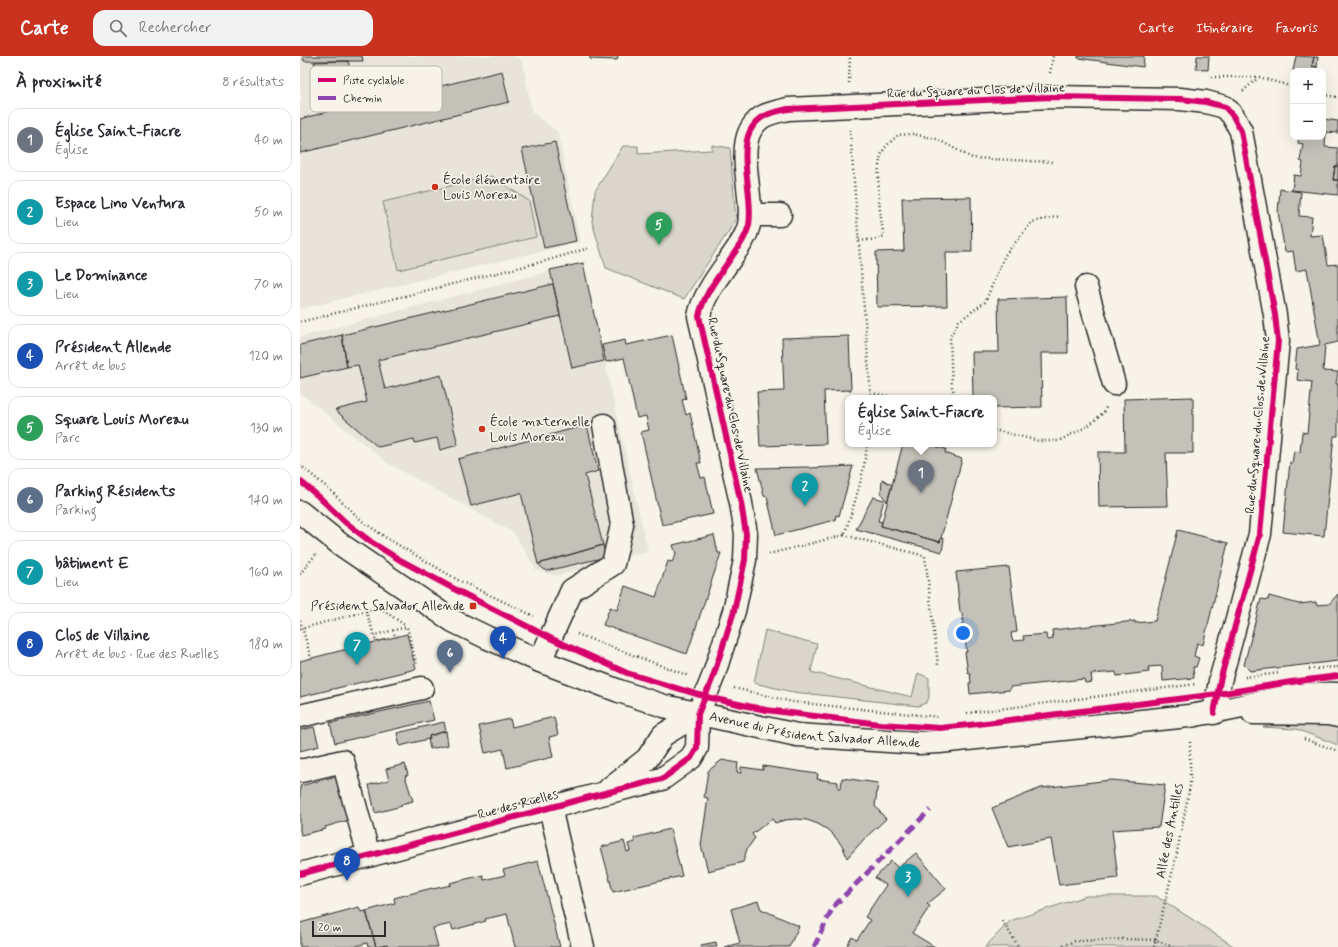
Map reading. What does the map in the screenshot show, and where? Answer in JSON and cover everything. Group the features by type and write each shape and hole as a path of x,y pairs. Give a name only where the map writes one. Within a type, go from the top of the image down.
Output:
{"street":[{"name":"Rue du Square du Clos de Villaine","path":"698,714 713,677 734,611 745,560 746,534 741,503 699,316 701,306 715,282 745,238 750,215 745,147 749,132 755,122 765,114 788,109 1051,97 1180,99 1206,102 1225,107 1233,116 1240,131 1275,315 1278,341 1260,534 1220,681 1214,713"},
{"path":"750,215 780,215"},
{"path":"1086,287 1114,384"},
{"path":"540,661 572,590 613,564 622,525 604,425"},
{"name":"Avenue du Président Salvador Allende","path":"300,512 340,544 453,621 488,638 540,661 632,696 664,706 797,735 919,743 939,742 1214,713 1298,695 1338,694"},
{"path":"300,716 422,688"},
{"name":"Avenue du Président Salvador Allende","path":"1214,713 1328,714 1338,716"},
{"name":"Rue des Ruelles","path":"600,794 647,760 663,735 698,714"},
{"name":"Rue des Ruelles","path":"300,874 600,794 662,779 691,758 697,748 698,714"},
{"path":"308,763 301,771 343,761 369,856"},
{"path":"550,808 583,947"}],"path":[{"path":"1049,73 1053,56"},
{"path":"1259,77 1290,86"},
{"path":"1326,95 1338,97"},
{"path":"859,241 884,236 880,217 879,169 883,152 898,135 913,134 937,139 972,158 1052,162"},
{"path":"856,196 871,393 882,395"},
{"path":"956,395 952,388 950,337 958,321 985,302 1005,255 1032,222 1061,216"},
{"path":"300,322 538,263 590,248"},
{"path":"997,431 1039,441 1058,441 1088,426 1104,412 1114,384"},
{"path":"844,535 855,503 867,447"},
{"path":"745,560 844,535 925,556 938,665"},
{"path":"301,628 384,606"},
{"path":"380,608 407,627 422,688"},
{"path":"366,611 376,642"},
{"path":"300,620 301,628 311,658"},
{"path":"374,635 407,627"},
{"path":"393,630 394,636 397,637"},
{"path":"1002,921 1019,947"},
{"path":"1059,947 1074,941 1126,939 1156,940 1172,947"}],"shaded area":[{"name":"École élémentaire Louis Moreau","path":"300,56 514,56 522,60 532,112 558,132 580,242 300,309 300,101 302,100 300,89"},
{"path":"712,145 730,148 736,220 684,299 606,268 592,222 595,191 623,146 638,146 638,154 712,150"},
{"path":"491,176 529,201 536,237 398,270 383,202"},
{"name":"École maternelle Louis Moreau","path":"584,262 596,323 648,552 557,576 536,570 514,533 389,464 300,393 300,337"},
{"path":"765,630 817,644 811,672 912,697 918,673 929,678 929,698 926,703 918,706 793,692 754,683"},
{"path":"1295,722 1338,723 1338,745 1296,729 1263,727"},
{"path":"1086,896 1156,896 1235,947 985,947 1010,921"}],"building":[{"path":"303,56 362,56 363,61 304,61"},
{"path":"590,56 618,56 617,60 590,59"},
{"path":"1078,56 1144,56 1143,67 1078,58"},
{"path":"1197,56 1209,56 1208,70 1196,69"},
{"path":"1296,56 1314,57 1312,66 1317,67 1317,68 1294,68"},
{"path":"1314,57 1318,57 1317,67 1312,66"},
{"path":"348,61 349,66 315,66 314,62"},
{"path":"502,71 509,102 300,153 300,119 327,112 442,112 442,86"},
{"path":"1326,119 1338,121 1338,133 1326,132"},
{"path":"1298,140 1325,140 1325,147 1338,148 1338,166 1335,166 1333,180 1338,180 1338,195 1292,190 1294,175 1301,176 1303,162 1300,161 1303,144 1298,143"},
{"path":"555,142 576,241 544,248 522,149"},
{"path":"1335,166 1338,166 1338,180 1333,180"},
{"path":"1280,189 1301,192 1299,216 1312,217 1310,236 1323,235 1328,265 1338,264 1338,342 1325,345 1323,371 1338,372 1336,384 1338,384 1338,436 1334,436 1324,536 1283,532 1290,462 1292,463 1294,451 1300,452 1302,432 1307,433 1312,382 1297,380 1298,370 1295,369 1297,349 1320,345 1307,269 1296,271 1293,251 1285,252 1278,212"},
{"path":"971,197 972,252 946,252 947,306 877,307 876,252 904,251 902,198"},
{"path":"583,263 604,361 572,368 550,270"},
{"path":"553,284 560,316 378,360 385,389 441,375 458,445 440,450 437,438 415,443 414,439 378,447 335,410 367,402 358,365 347,367 342,335"},
{"path":"1067,297 1068,353 1041,353 1042,407 997,408 997,395 973,395 972,352 999,352 998,299"},
{"path":"342,335 347,367 300,378 300,345"},
{"path":"672,335 686,399 682,400 686,415 690,413 701,463 697,463 701,478 705,477 713,514 662,525 641,432 649,430 646,416 637,418 624,358 606,362 602,345 625,340 626,345"},
{"path":"849,336 851,390 824,391 826,444 760,446 757,392 784,391 782,338"},
{"path":"1193,397 1193,453 1166,453 1168,506 1099,507 1098,452 1125,452 1124,399"},
{"path":"587,425 598,471 585,475 603,545 538,564 521,493 471,506 458,459"},
{"path":"902,447 917,447 926,449 926,447 938,447 946,449 945,453 962,459 940,542 881,526"},
{"path":"853,466 839,516 836,515 835,520 776,535 767,497 764,496 757,468"},
{"path":"882,479 892,485 887,502 881,493"},
{"path":"873,497 884,500 878,521 882,522 881,526 940,542 941,538 944,539 942,552 856,529"},
{"path":"1178,530 1228,543 1203,645 1197,643 1194,656 1199,658 1196,667 1193,667 1194,678 1163,681 1162,666 1148,667 1149,672 1117,676 1116,672 1091,674 1092,682 1085,683 1084,679 1010,687 1010,690 970,694 970,673 968,673 965,652 967,652 964,640 962,613 960,612 956,572 1009,567 1017,632 1011,633 1014,641 1024,640 1023,636 1046,634 1047,640 1053,639 1052,630 1135,621 1135,623 1155,621"},
{"path":"714,535 718,553 721,553 687,654 603,625 610,607 617,610 625,586 656,597 668,561 672,562 676,554 673,545"},
{"path":"603,545 606,557 546,571 538,564"},
{"path":"1338,594 1338,661 1250,671 1244,665 1261,599 1268,600 1269,596 1299,604 1316,602 1316,605 1329,604"},
{"path":"407,634 416,669 300,697 300,661"},
{"path":"429,701 434,720 335,743 330,723"},
{"path":"554,717 558,735 549,737 553,757 507,768 503,749 485,753 479,726 510,719 512,727"},
{"path":"444,722 446,731 429,736 430,739 400,746 397,733"},
{"path":"314,727 319,746 300,751 300,730"},
{"path":"446,731 448,745 430,749 428,739 430,739 429,736"},
{"path":"722,760 738,763 737,772 741,773 741,767 763,770 763,766 818,774 817,779 838,782 838,788 841,788 842,778 878,783 875,806 886,819 865,838 847,858 843,847 836,838 828,830 818,824 807,820 796,819 775,823 772,819 752,834 755,838 747,849 743,862 708,871 701,845 708,798 704,797 708,771"},
{"path":"405,764 408,775 405,776 413,801 401,804 402,806 375,813 369,785 389,780 386,769"},
{"path":"337,776 349,820 325,827 326,829 301,835 300,786"},
{"path":"1111,780 1165,785 1159,827 1112,830 1118,878 1059,885 1051,839 1008,847 992,808 1041,788"},
{"path":"670,829 682,876 613,892 601,847 624,841 627,852 630,851 628,844 635,842 634,838"},
{"path":"916,853 946,889 927,904 930,906 912,933 935,947 846,947 852,937 857,940 870,920 865,917 886,885 875,878 891,861 898,868"},
{"path":"538,861 560,947 515,947 507,914 485,919 486,921 453,930 451,924 433,928 438,947 388,947 387,945 376,947 366,911 395,903 394,898 432,888 451,885 450,883 483,875 484,880 505,875 503,870"},
{"path":"758,901 761,909 799,926 789,947 724,947 740,943 731,909"},
{"path":"359,907 361,912 366,911 376,947 368,947 367,943 353,947 300,947 300,923"},
{"path":"716,942 717,947 701,947 701,945"}],"marked path":[{"path":"814,947 833,907 930,810"}],"cycle path":[{"path":"300,874 662,779 691,758 697,748 698,714 713,677 734,611 745,560 746,534 741,503 699,316 709,291 742,241 749,225 750,202 745,152 750,131 757,121 766,115 788,109 1051,97 1180,99 1206,102 1225,107 1233,116 1241,131 1275,315 1278,341 1260,534 1220,681 1214,713"},
{"path":"300,481 345,522 371,542 400,560 550,638 627,673 706,697 766,710 880,724 940,728 1218,694 1338,676"}],"place":[{"name":"École élémentaire Louis Moreau","path":"435,187"},
{"name":"Square Louis Moreau","path":"659,245"},
{"name":"École maternelle Louis Moreau","path":"482,429"},
{"name":"Église Saint-Fiacre","path":"921,493"},
{"name":"Espace Lino Ventura","path":"805,506"},
{"name":"Président Salvador Allende","path":"473,606"},
{"name":"Président Allende","path":"503,659"},
{"name":"bâtiment E","path":"357,665"},
{"name":"Parking Résidents","path":"450,673"},
{"name":"Clos de Villaine","path":"347,881"},
{"name":"Le Dominance","path":"908,897"}]}
